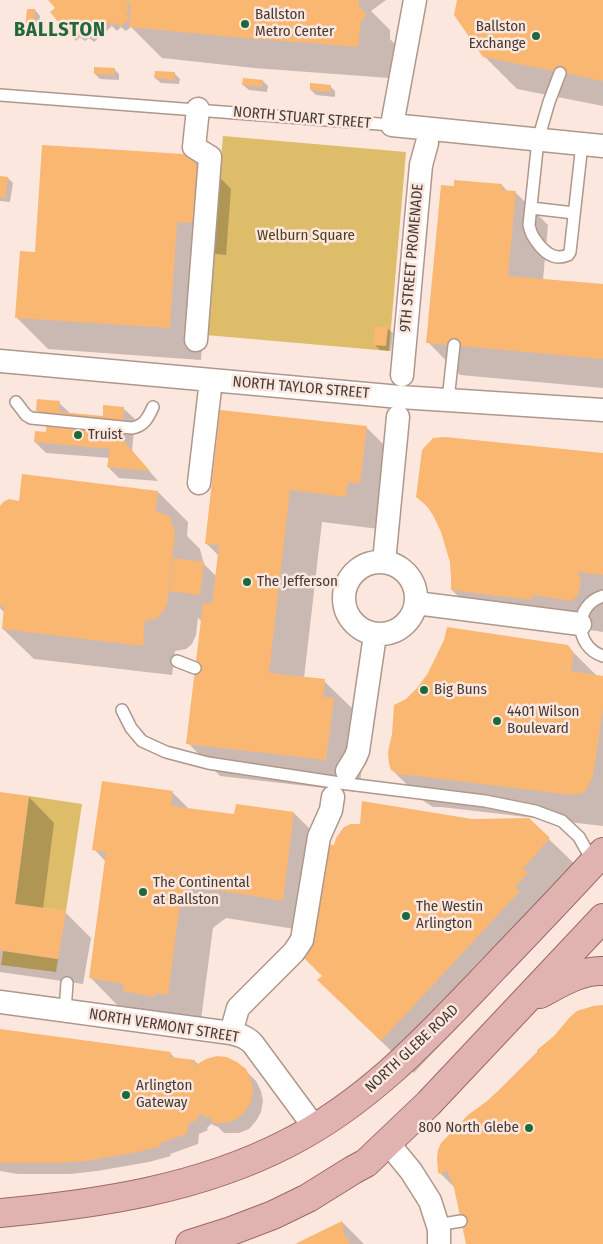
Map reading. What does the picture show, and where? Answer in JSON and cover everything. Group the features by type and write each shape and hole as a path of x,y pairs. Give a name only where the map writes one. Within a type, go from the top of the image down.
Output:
{"main road":[{"name":"NORTH GLEBE ROAD","path":"0,1212 78,1204 167,1188 204,1178 238,1165 288,1143 314,1128 353,1103 399,1066 438,1028 598,857"},
{"path":"190,1244 273,1215 308,1198 366,1163 428,1104 603,918"},
{"path":"519,1006 572,977 595,970 603,971"}],"street":[{"path":"392,125 415,0"},
{"path":"196,340 210,157 194,147 198,109"},
{"name":"NORTH STUART STREET","path":"392,125 592,145"},
{"name":"9TH STREET PROMENADE","path":"402,375 421,165 427,143"},
{"name":"NORTH TAYLOR STREET","path":"0,361 400,397 603,410"},
{"path":"205,484 212,380"},
{"path":"384,562 398,417"},
{"path":"372,562 384,562 396,565 406,573 413,584 416,603 405,625 391,633 375,635 355,626 348,618 344,607 343,595 352,575 360,567 372,562"},
{"path":"416,603 580,624"},
{"path":"348,771 358,751 375,635"},
{"path":"231,1033 238,1008 294,952 302,940 319,837 331,810 333,797"},
{"name":"NORTH VERMONT STREET","path":"0,1002 244,1036 249,1040 314,1128"},
{"path":"388,1143 411,1171 430,1201 438,1234"}],"lane":[{"path":"560,73 538,140 530,225 531,234 547,254 556,258 563,258 570,252 574,213 592,145"},
{"name":"NORTH STUART STREET","path":"0,95 392,125"},
{"path":"531,208 574,213"},
{"path":"448,400 454,345"},
{"path":"16,402 26,415 31,418 132,428 139,427 146,421 152,407"},
{"path":"603,596 592,602 585,609 580,624 586,644 592,651 603,656"},
{"path":"177,661 195,668"},
{"path":"122,710 131,728 142,741 166,752 208,764 485,801 535,811 562,821 598,857"},
{"path":"65,1011 68,983"},
{"path":"438,1234 461,1221"}],"green space":[{"name":"Welburn Square","path":"223,136 406,152 389,351 206,335"},
{"path":"29,796 82,804 66,911 15,904"},
{"path":"3,951 58,959 56,972 1,965"}],"building":[{"name":"Ballston Metro Center","path":"48,0 359,0 359,7 366,13 361,21 358,47 129,27 131,4 129,3 126,5 130,10 126,14 129,19 120,27 116,22 111,26 107,21 88,38 84,33 79,37 75,33 70,36 50,12 55,8"},
{"name":"Ballston Exchange","path":"457,0 603,0 603,81 483,57 454,15"},
{"path":"27,9 35,9 34,30 25,29"},
{"path":"94,67 115,68 114,75 94,74"},
{"path":"155,71 175,72 174,80 154,78"},
{"path":"243,78 263,80 262,87 242,85"},
{"path":"310,83 331,85 330,92 310,90"},
{"path":"42,145 199,155 195,223 177,222 170,328 15,318 20,251 35,252"},
{"path":"0,176 8,177 5,198 0,197"},
{"path":"454,180 502,184 502,190 516,191 508,276 603,284 603,359 426,343 441,185 454,186"},
{"path":"375,326 388,327 386,346 373,345"},
{"name":"Truist","path":"37,399 60,401 59,412 103,416 103,405 124,407 122,439 150,471 107,467 110,449 34,442 35,431 46,432 47,412 36,411"},
{"name":"The Jefferson","path":"220,410 367,426 360,484 348,482 346,497 290,490 269,673 325,679 323,697 334,698 326,760 186,744 203,603 212,604 219,545 205,544"},
{"path":"445,437 603,453 603,575 577,572 581,579 578,596 573,601 532,595 531,600 451,590 450,562 441,532 427,506 416,497 422,450 433,438"},
{"path":"22,474 158,491 156,512 170,517 175,532 167,604 156,619 145,621 143,646 2,629 4,607 0,606 0,506 9,499 19,501"},
{"path":"173,558 204,562 200,595 169,591"},
{"name":"4401 Wilson Boulevard","path":"447,627 568,645 573,652 571,671 603,676 603,709 593,776 583,793 572,795 400,775 391,770 388,752 392,734 394,705 406,699 428,673 444,640"},
{"name":"The Continental at Ballston","path":"102,781 173,791 171,806 234,814 236,804 294,812 283,901 192,886 181,896 168,995 156,993 155,997 123,991 123,984 89,978 106,852 92,850"},
{"path":"0,792 29,796 15,904 66,911 58,959 0,950"},
{"name":"The Westin Arlington","path":"362,801 472,819 529,818 550,838 523,869 528,873 515,887 520,891 381,1041 317,980 322,976 300,954 324,844 334,845 336,838 344,827 351,824 360,824"},
{"name":"800 North Glebe","path":"603,1005 603,1244 466,1244 454,1188 447,1170 441,1174 438,1173 437,1157 441,1143 468,1115 501,1088 577,1011"},
{"name":"Arlington Gateway","path":"0,1029 171,1052 170,1057 195,1060 194,1068 206,1059 217,1056 227,1057 246,1069 251,1079 253,1090 251,1101 246,1111 238,1118 227,1123 212,1123 212,1119 200,1114 197,1117 198,1120 189,1123 187,1134 160,1143 161,1146 138,1152 85,1161 0,1163"},
{"path":"342,1221 345,1238 348,1237 350,1244 295,1244"}],"place":[{"name":"Ballston Metro Center","path":"245,24"},
{"name":"Ballston Exchange","path":"536,36"},
{"name":"Truist","path":"78,435"},
{"name":"The Jefferson","path":"247,582"},
{"name":"Big Buns","path":"424,690"},
{"name":"4401 Wilson Boulevard","path":"497,721"},
{"name":"The Continental at Ballston","path":"143,892"},
{"name":"The Westin Arlington","path":"406,916"},
{"name":"Arlington Gateway","path":"126,1095"},
{"name":"800 North Glebe","path":"529,1128"}],"district":[{"name":"BALLSTON","path":"60,30"}]}
